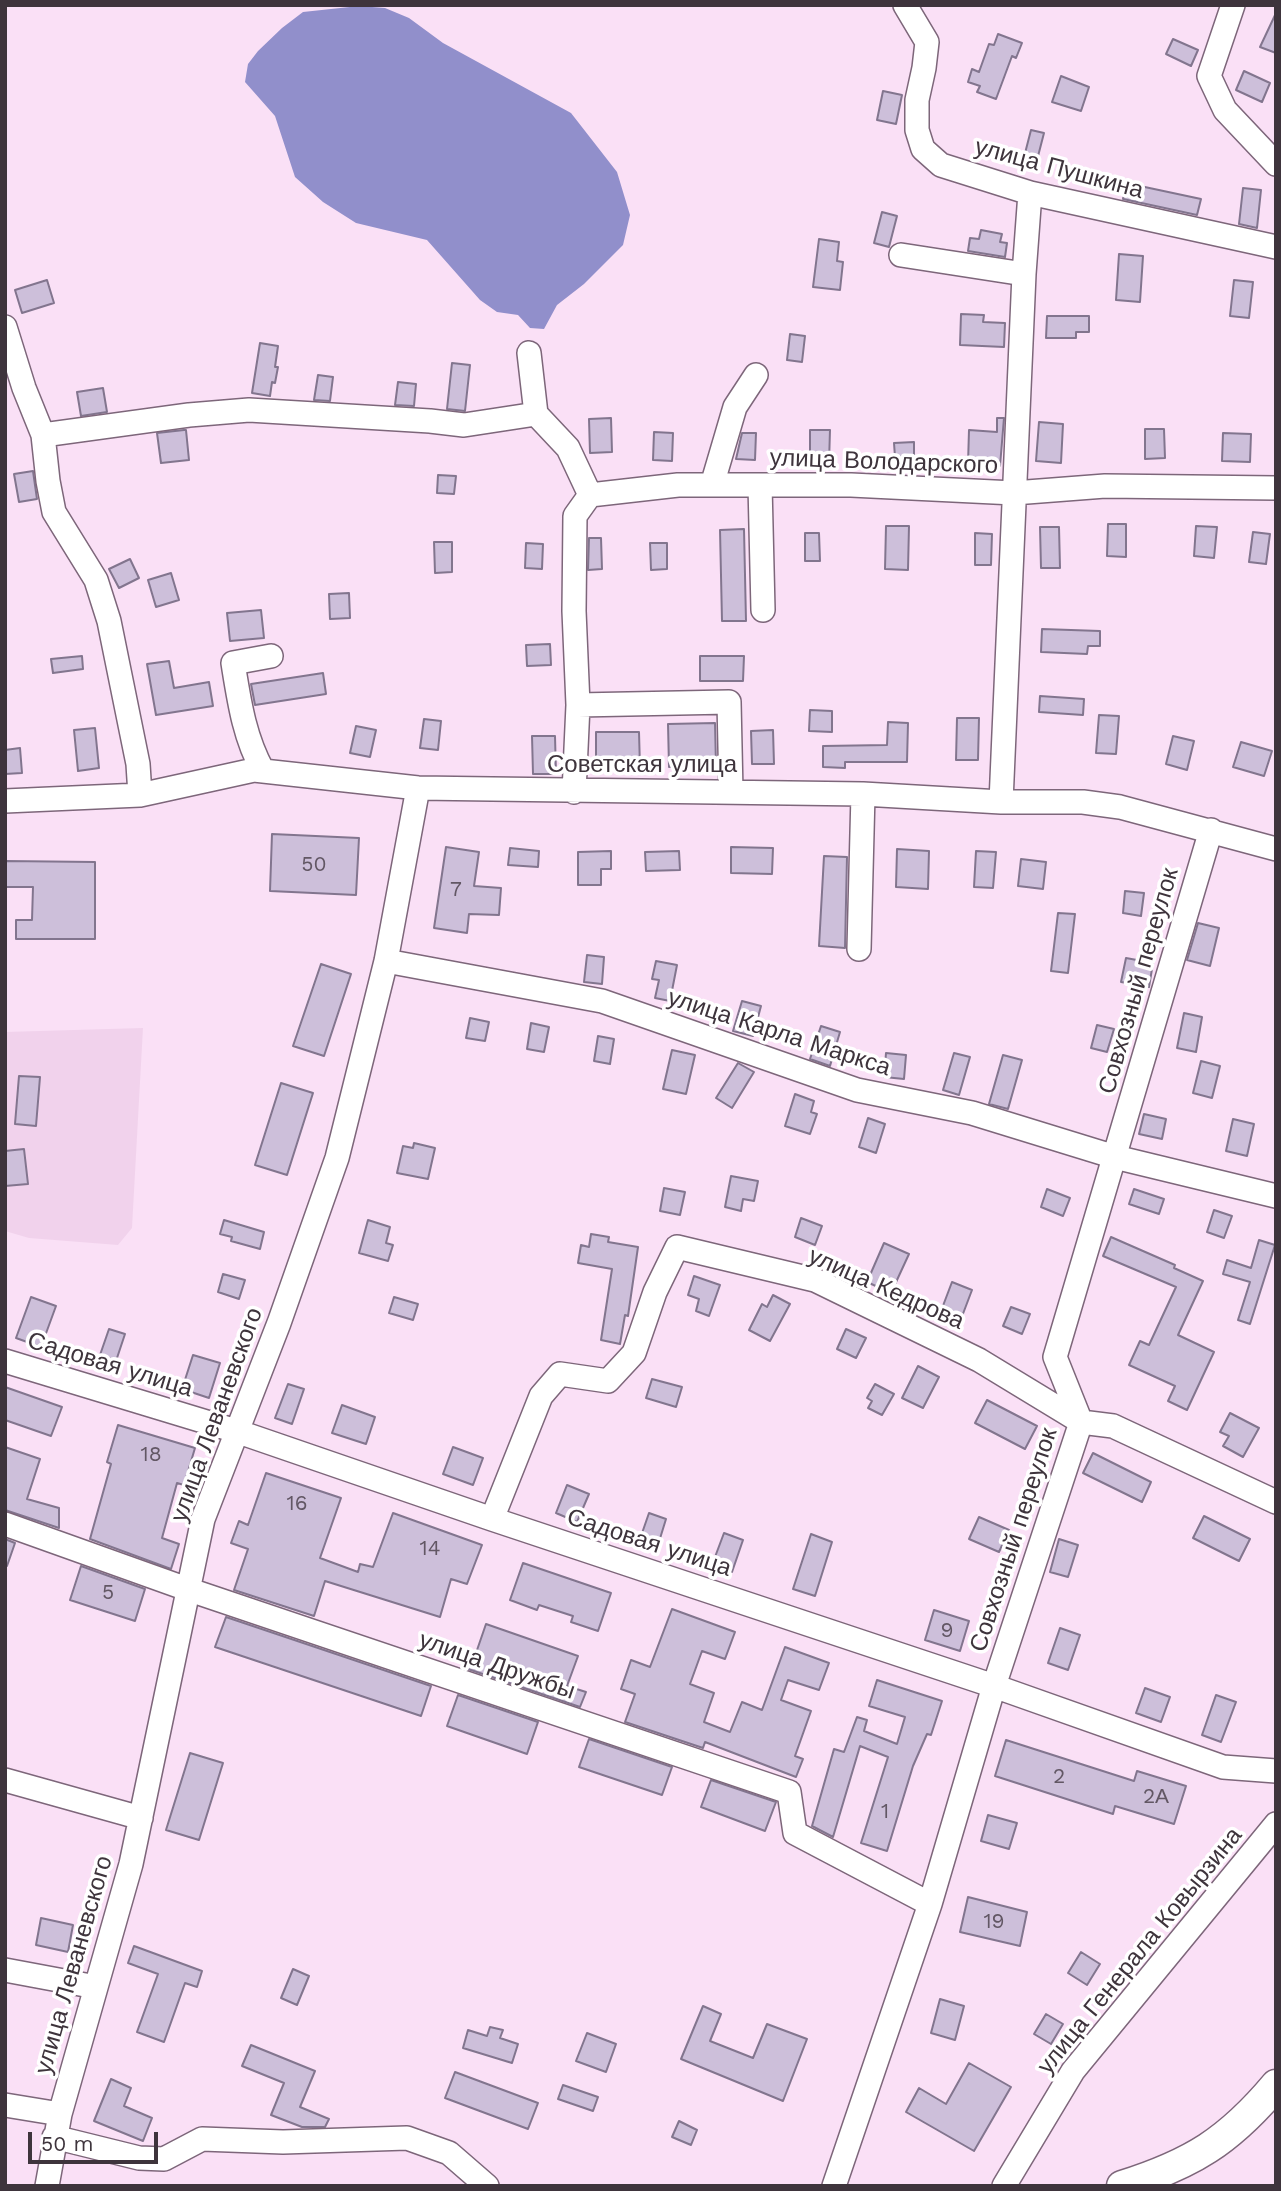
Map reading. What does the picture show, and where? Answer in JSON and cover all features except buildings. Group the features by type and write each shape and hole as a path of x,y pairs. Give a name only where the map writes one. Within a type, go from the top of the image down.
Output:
{"main road":[{"path":"1122,2186 1156,2180 1207,2151 1254,2111 1276,2085"}],"street":[{"path":"1233,5 1209,76 1225,110 1276,164"},
{"name":"улица Пушкина","path":"910,13 927,42 917,100 917,130 923,149 941,164 1030,193 1276,247"},
{"path":"1001,802 1024,274 1030,193"},
{"path":"901,255 1024,274"},
{"path":"5,327 24,388 43,435 54,512 96,580 109,621 138,764 140,795"},
{"path":"529,353 536,414 568,448 590,495 575,516 574,611 578,705 574,792"},
{"path":"712,485 734,407 756,375"},
{"path":"43,435 189,415 249,410 464,425 536,414"},
{"path":"1276,481 1276,488"},
{"name":"улица Володарского","path":"590,495 678,485 851,485 1014,493 1105,486 1276,488"},
{"path":"760,485 763,610"},
{"path":"263,771 255,757 243,721 233,663 271,656"},
{"path":"578,705 729,702 731,792"},
{"name":"Советская улица","path":"5,801 140,795 254,770 418,788 863,794 1001,802 1083,802 1120,807 1276,849"},
{"name":"улица Леваневского","path":"47,2186 60,2113 131,1864 203,1519 279,1323 337,1158 386,961 418,788"},
{"path":"859,949 863,794"},
{"name":"Совхозный переулок","path":"834,2186 930,1904 994,1686 1081,1422 1055,1357 1211,830"},
{"name":"улица Карла Маркса","path":"386,961 602,1002 857,1090 972,1113 1115,1157 1276,1196"},
{"name":"улица Кедрова","path":"492,1519 541,1396 560,1374 608,1381 634,1353 655,1292 677,1248 815,1280 979,1360 1081,1422 1113,1426 1276,1502"},
{"name":"Садовая улица","path":"5,1361 236,1431 994,1686 1223,1767 1276,1771"},
{"name":"улица Дружбы","path":"5,1524 187,1589 789,1792 795,1833 930,1904"},
{"path":"5,1780 141,1818"},
{"name":"улица Генерала Ковырзина","path":"1004,2186 1073,2071 1276,1824"},
{"path":"5,1970 96,1987"},
{"path":"5,2105 60,2113"},
{"path":"54,2137 139,2158 164,2159 202,2139 283,2143 407,2138 449,2152 487,2186"}],"shaded area":[{"path":"143,1028 132,1228 118,1245 29,1238 5,1231 5,1032"}],"water":[{"path":"359,6 385,8 409,18 443,43 571,113 617,172 630,215 623,245 584,284 557,305 544,329 530,328 518,315 497,312 480,300 427,240 356,223 323,202 295,177 275,116 245,82 248,64 282,28 303,12"}]}
